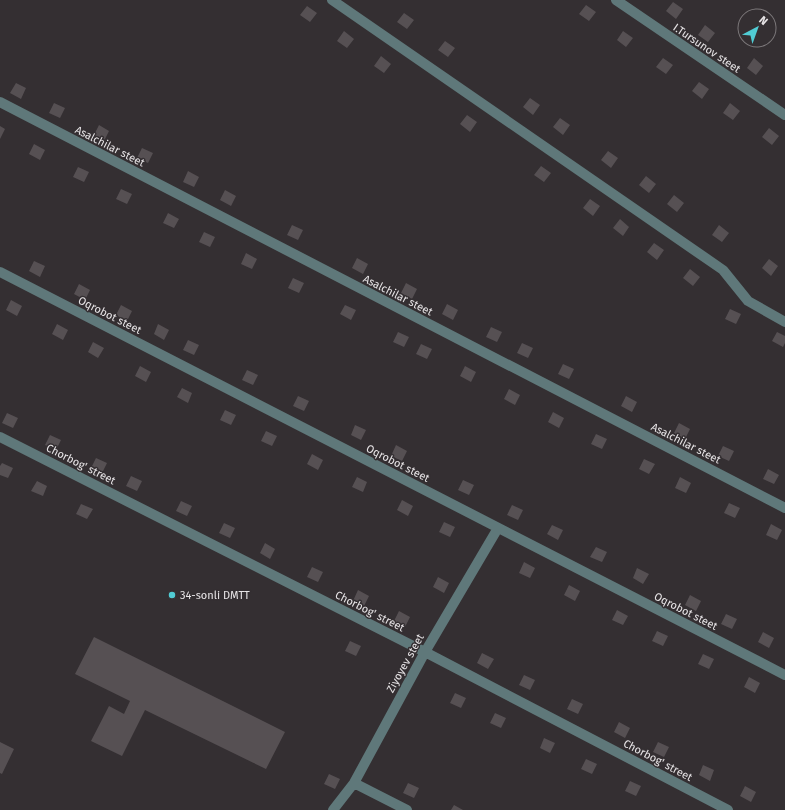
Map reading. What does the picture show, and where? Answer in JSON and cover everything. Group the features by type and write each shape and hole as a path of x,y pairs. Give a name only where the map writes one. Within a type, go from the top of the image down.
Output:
{"street":[{"path":"332,0 723,270 748,301 785,322"},
{"name":"I.Tursunov steet","path":"616,0 785,115"},
{"name":"Asalchilar steet","path":"0,102 785,508"},
{"name":"Oqrobot steet","path":"0,272 785,675"},
{"name":"Chorbog' street","path":"0,437 425,652 728,810"},
{"name":"Ziyoyev steet","path":"333,810 354,783 425,652 498,528"},
{"path":"354,783 407,810"}],"building":[{"path":"673,2 683,9 676,19 666,11"},
{"path":"586,5 596,12 589,21 579,14"},
{"path":"307,6 317,13 310,22 300,15"},
{"path":"404,13 414,20 407,29 397,22"},
{"path":"705,25 715,33 708,42 698,35"},
{"path":"344,31 354,39 347,48 337,41"},
{"path":"623,31 633,38 626,47 617,40"},
{"path":"445,41 455,48 448,57 438,50"},
{"path":"381,56 391,64 384,73 374,66"},
{"path":"663,58 673,65 666,74 656,67"},
{"path":"754,58 763,66 756,75 747,68"},
{"path":"699,82 709,89 702,99 692,91"},
{"path":"16,83 26,88 21,99 10,93"},
{"path":"530,98 540,105 533,115 523,107"},
{"path":"54,103 65,108 60,118 49,113"},
{"path":"730,103 740,111 733,120 723,113"},
{"path":"467,115 477,122 470,132 460,124"},
{"path":"560,118 570,125 563,135 553,127"},
{"path":"99,125 109,131 104,141 94,135"},
{"path":"0,126 5,129 0,139"},
{"path":"769,128 779,136 772,145 762,137"},
{"path":"34,144 45,150 40,160 29,154"},
{"path":"142,148 153,153 148,163 137,158"},
{"path":"608,151 618,158 611,168 601,160"},
{"path":"541,166 551,173 544,182 534,175"},
{"path":"78,167 89,172 84,182 73,177"},
{"path":"188,171 199,177 194,187 183,182"},
{"path":"646,176 656,184 649,193 639,185"},
{"path":"121,189 132,194 127,204 116,199"},
{"path":"225,190 236,196 231,206 220,200"},
{"path":"674,195 684,203 677,212 667,204"},
{"path":"590,199 600,206 593,216 583,208"},
{"path":"168,213 179,219 174,228 163,223"},
{"path":"620,219 629,227 623,236 613,228"},
{"path":"292,225 303,230 298,240 287,235"},
{"path":"719,225 729,233 722,242 712,235"},
{"path":"204,232 215,237 210,247 199,242"},
{"path":"654,243 664,250 657,260 647,252"},
{"path":"246,253 257,259 252,269 241,264"},
{"path":"357,258 368,264 363,274 352,268"},
{"path":"769,259 778,266 771,276 762,268"},
{"path":"34,261 45,266 40,277 29,271"},
{"path":"690,269 700,277 693,286 683,278"},
{"path":"293,278 304,283 299,293 288,288"},
{"path":"406,283 417,289 412,299 401,293"},
{"path":"79,284 90,290 85,300 74,294"},
{"path":"11,300 22,306 17,316 6,310"},
{"path":"447,304 458,310 453,320 442,314"},
{"path":"121,305 132,311 127,321 116,315"},
{"path":"345,305 356,310 351,320 340,314"},
{"path":"730,309 741,314 736,324 725,319"},
{"path":"57,324 68,330 63,340 52,334"},
{"path":"158,324 169,330 164,340 154,334"},
{"path":"491,327 502,332 497,342 486,337"},
{"path":"398,332 409,337 404,347 393,342"},
{"path":"777,332 785,336 785,343 783,347 772,341"},
{"path":"188,340 199,345 194,355 183,350"},
{"path":"93,342 104,348 98,358 88,352"},
{"path":"522,343 533,348 528,358 517,353"},
{"path":"421,344 432,349 427,359 416,354"},
{"path":"563,364 574,369 569,379 558,374"},
{"path":"140,366 151,372 146,382 135,376"},
{"path":"465,366 476,372 471,382 460,376"},
{"path":"247,370 258,375 253,385 242,380"},
{"path":"182,388 192,393 188,403 177,397"},
{"path":"509,389 520,395 515,405 504,399"},
{"path":"298,396 309,401 304,411 293,406"},
{"path":"626,396 637,402 632,412 621,406"},
{"path":"225,410 236,415 231,425 220,420"},
{"path":"553,412 564,418 559,428 548,422"},
{"path":"7,413 18,418 13,428 2,423"},
{"path":"679,423 690,429 685,439 674,433"},
{"path":"355,425 366,430 361,440 351,435"},
{"path":"266,431 277,436 272,446 261,441"},
{"path":"596,434 607,439 602,449 591,444"},
{"path":"50,435 61,440 56,450 45,445"},
{"path":"396,445 407,451 402,461 391,456"},
{"path":"723,446 734,451 729,461 718,456"},
{"path":"312,454 323,460 318,470 307,464"},
{"path":"96,458 107,463 102,473 91,468"},
{"path":"644,459 655,464 649,474 639,469"},
{"path":"2,463 13,468 8,478 0,475 0,466"},
{"path":"768,469 779,475 774,484 763,479"},
{"path":"131,476 142,481 137,491 126,486"},
{"path":"357,477 367,482 363,492 352,487"},
{"path":"680,477 691,483 686,493 675,488"},
{"path":"463,480 474,485 469,495 458,490"},
{"path":"37,481 47,486 43,496 31,491"},
{"path":"402,500 413,506 408,516 397,510"},
{"path":"181,501 192,506 187,516 176,511"},
{"path":"729,503 740,508 735,518 724,513"},
{"path":"81,504 93,509 87,519 76,514"},
{"path":"512,505 523,510 518,520 507,515"},
{"path":"444,522 455,527 450,537 439,532"},
{"path":"224,523 235,528 230,538 219,533"},
{"path":"771,524 782,530 777,540 766,535"},
{"path":"552,525 563,530 558,540 547,534"},
{"path":"265,543 275,549 270,559 260,553"},
{"path":"596,547 607,552 602,562 590,557"},
{"path":"524,562 535,568 530,578 519,573"},
{"path":"312,567 323,572 318,582 307,577"},
{"path":"637,568 649,574 643,584 633,578"},
{"path":"438,577 449,583 444,593 433,587"},
{"path":"569,585 580,591 575,601 564,595"},
{"path":"358,590 369,596 364,606 353,601"},
{"path":"690,595 701,601 696,611 685,605"},
{"path":"617,610 628,616 623,625 612,620"},
{"path":"399,611 410,617 405,627 394,621"},
{"path":"726,614 737,619 732,629 721,624"},
{"path":"657,631 668,636 663,646 652,641"},
{"path":"763,632 774,638 769,648 758,642"},
{"path":"94,637 285,732 266,769 145,710 122,756 91,741 109,706 124,714 130,701 75,674"},
{"path":"350,641 361,646 356,656 345,651"},
{"path":"482,653 494,659 488,669 477,663"},
{"path":"703,654 714,659 709,669 698,664"},
{"path":"524,675 535,680 530,690 519,685"},
{"path":"749,677 760,683 755,693 744,687"},
{"path":"455,693 466,698 461,708 450,703"},
{"path":"572,699 583,704 578,714 567,709"},
{"path":"495,713 506,718 501,728 490,723"},
{"path":"619,722 630,728 625,738 614,732"},
{"path":"544,738 555,743 550,753 540,748"},
{"path":"0,742 14,749 2,774 0,773"},
{"path":"658,742 669,747 664,757 653,752"},
{"path":"586,759 597,764 592,774 581,769"},
{"path":"703,765 714,770 710,781 699,775"},
{"path":"329,774 340,779 335,789 324,784"},
{"path":"630,781 641,786 636,796 625,791"},
{"path":"408,783 419,788 414,798 403,793"},
{"path":"745,786 756,792 751,802 740,796"},
{"path":"454,805 463,810 451,810"}],"place":[{"name":"34-sonli DMTT","path":"172,595"}]}
